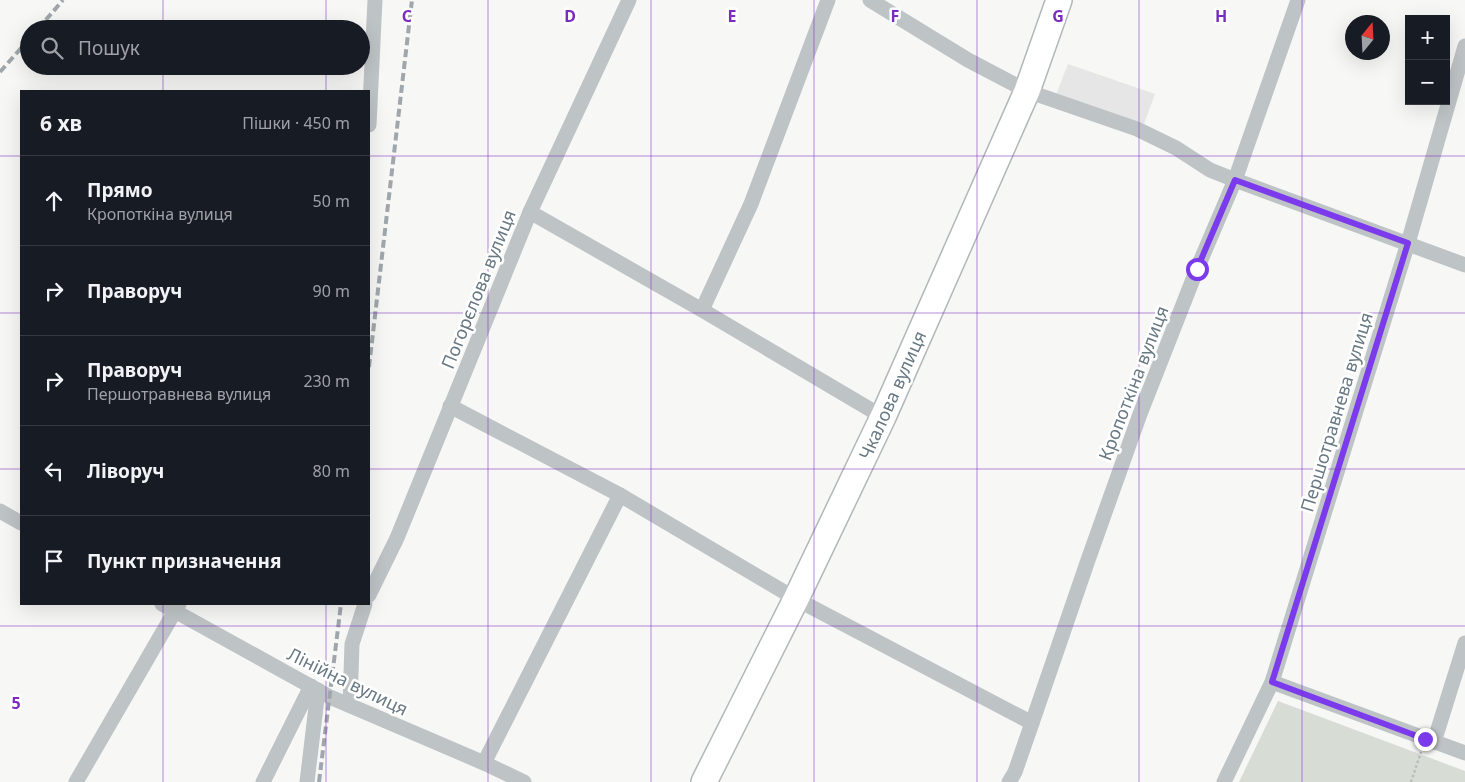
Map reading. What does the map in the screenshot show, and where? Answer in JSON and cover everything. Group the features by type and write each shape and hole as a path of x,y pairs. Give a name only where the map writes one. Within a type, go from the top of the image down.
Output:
{"main road":[{"name":"Чкалова вулиця","path":"704,782 796,599 883,417 1027,91 1059,0"}],"street":[{"path":"370,104 375,0"},
{"name":"Погорєлова вулиця","path":"370,593 397,538 530,212 629,0"},
{"path":"702,310 751,204 828,0"},
{"path":"870,0 968,60 1027,91 1137,129 1176,148 1210,170 1235,180 1465,265"},
{"name":"Кропоткіна вулиця","path":"1010,782 1140,414 1197,269 1235,180 1298,0"},
{"name":"Першотравнева вулиця","path":"1224,782 1272,682 1408,243 1465,46"},
{"path":"530,212 702,310 883,417"},
{"path":"450,406 620,495 796,599 1032,723"},
{"path":"484,763 620,495"},
{"path":"0,511 20,522"},
{"path":"350,706 352,644 365,605"},
{"path":"76,782 178,608"},
{"name":"Лінійна вулиця","path":"178,608 315,688 350,706 524,782"},
{"path":"1429,740 1465,642"},
{"path":"1272,682 1465,753"},
{"path":"263,782 315,688"},
{"path":"306,782 315,688"}],"path":[{"path":"1411,782 1429,740"}],"shaded area":[{"path":"1068,64 1155,94 1144,124 1056,95"},
{"path":"1278,701 1465,771 1465,782 1239,782"}],"railway":[{"path":"46,20 63,0"},
{"path":"370,358 412,0"},
{"path":"0,72 20,49"},
{"path":"319,782 341,605"}],"route":[{"path":"1197,269 1235,180 1408,243 1272,682 1425,739"}]}
